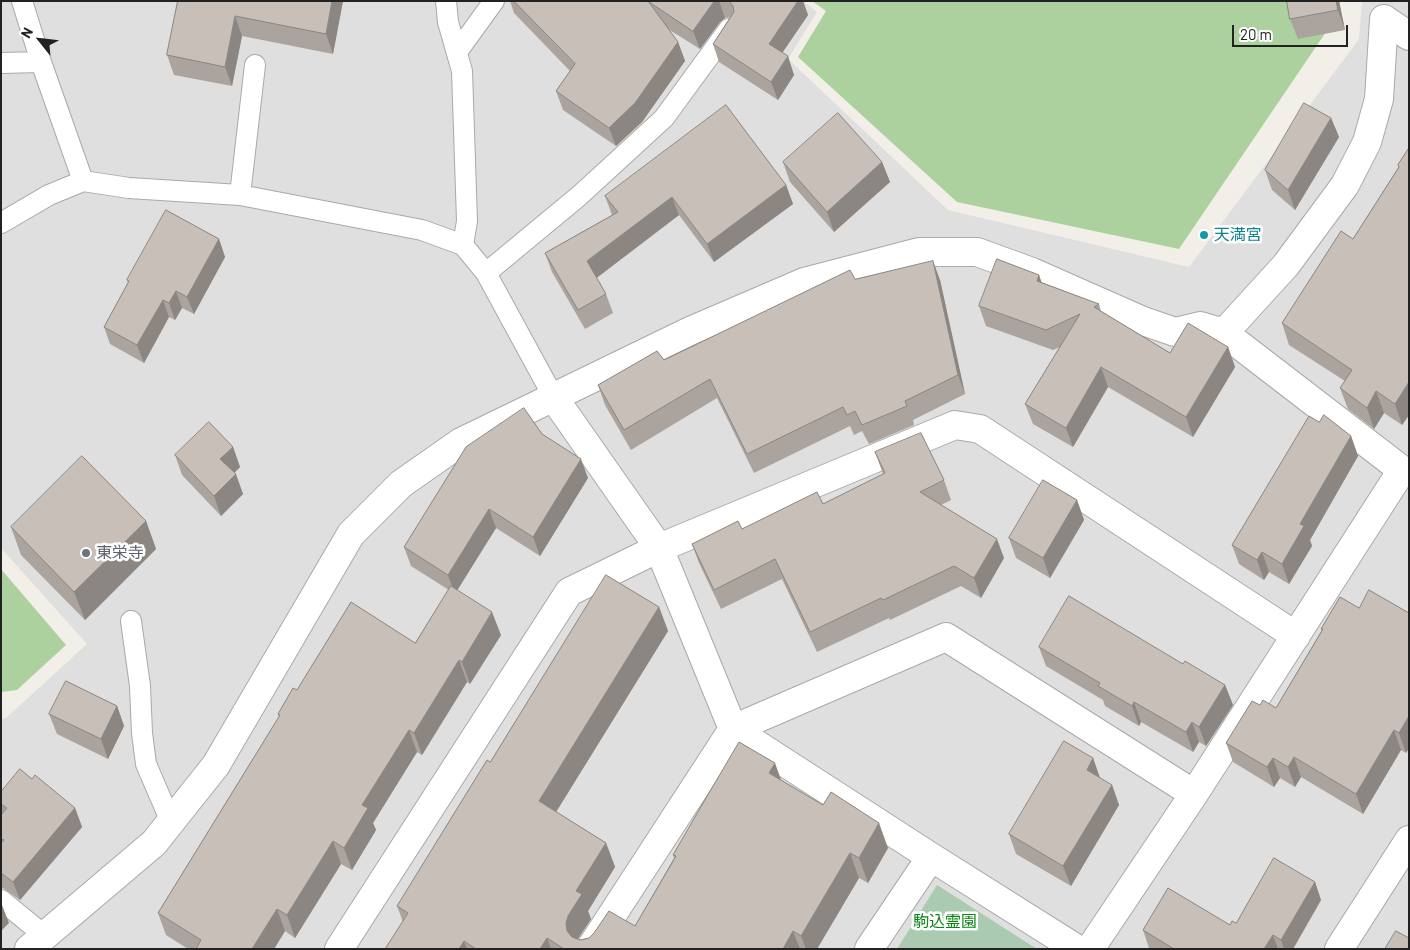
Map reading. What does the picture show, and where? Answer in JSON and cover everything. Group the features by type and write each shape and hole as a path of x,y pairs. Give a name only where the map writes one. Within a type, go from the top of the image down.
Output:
{"street":[{"path":"1382,10 1409,36"},
{"path":"1224,333 1286,265 1350,177 1367,142 1378,99 1382,10"},
{"path":"37,942 154,843 171,822 216,765 351,534 401,484 461,442 690,331 804,282 919,252 977,252 1032,272 1143,321 1175,332 1200,326 1224,333 1402,470 1194,794 1090,949"},
{"path":"554,398 659,548 733,728 931,857 1077,949"},
{"path":"339,949 568,592 659,548 955,425 980,429 1296,636"},
{"path":"590,949 733,728 946,637 1194,794"},
{"path":"1340,949 1409,840"},
{"path":"868,949 931,857"}],"lane":[{"path":"22,1 41,62 83,181"},
{"path":"446,1 448,22 462,71 467,221 463,245"},
{"path":"457,52 494,1"},
{"path":"486,273 580,196 664,118 729,29"},
{"path":"1,63 41,62"},
{"path":"240,195 255,65"},
{"path":"1,223 49,195 83,181 129,188 240,195 422,230 463,245 486,273 554,398"},
{"path":"131,621 140,686 142,733 146,764 171,822"},
{"path":"1,900 37,942"}],"shaded area":[{"path":"1,1 803,1 817,12 788,59 948,210 1189,267 1359,39 1362,1 1409,1 1409,949 1,949 1,719 6,718 87,644 1,548"}],"green space":[{"path":"812,1 1314,1 1328,29 1179,249 957,202 798,57 826,11"},
{"path":"1,569 66,645 17,690 1,692"},
{"name":"駒込霊園","path":"937,885 1037,949 897,949"}],"building":[{"path":"178,1 332,1 326,34 235,16 225,67 167,55"},
{"path":"514,1 648,1 678,42 635,103 609,128 556,91 575,64"},
{"path":"648,1 715,1 693,31"},
{"path":"729,1 798,1 769,44 788,56 771,82 713,44 734,12 733,6"},
{"path":"1287,1 1336,1 1338,10 1290,19"},
{"path":"1304,103 1331,118 1288,190 1265,170"},
{"path":"726,105 786,185 707,244 672,197 587,261 606,294 578,310 545,253 618,212 605,196"},
{"path":"838,113 882,162 827,212 783,162"},
{"path":"1409,148 1409,382 1395,404 1376,391 1367,408 1340,388 1352,370 1282,323 1341,231 1353,239"},
{"path":"166,210 219,239 187,297 176,291 169,303 163,300 137,345 104,327 129,281 127,280"},
{"path":"997,259 1039,275 1037,281 1099,304 1094,307 1170,353 1188,323 1228,347 1186,417 1101,367 1066,428 1025,404 1080,314 1046,330 979,306"},
{"path":"933,261 958,375 905,401 907,406 862,425 855,411 847,415 843,407 747,454 710,379 624,430 598,385 657,351 664,360 850,270 855,279"},
{"path":"524,408 542,434 581,459 533,537 489,509 448,575 404,547 466,447"},
{"path":"1324,415 1351,436 1300,524 1304,526 1282,564 1262,552 1257,560 1232,545 1309,416 1319,422"},
{"path":"209,422 233,447 220,459 236,474 214,496 175,455"},
{"path":"921,433 944,480 920,492 997,539 974,578 954,566 810,632 775,559 714,590 692,544 738,521 742,529 817,492 823,504 885,473 875,452"},
{"path":"82,456 146,521 74,592 11,527"},
{"path":"1043,480 1077,500 1043,558 1009,538"},
{"path":"606,575 659,607 539,801 606,843 576,891 582,894 568,916 566,923 567,931 572,937 580,940 589,938 609,911 635,926 676,856 673,855 739,742 775,763 769,773 823,805 831,792 879,823 859,858 850,853 801,936 793,931 783,949 564,949 547,938 540,949 476,949 464,941 459,949 385,949 408,913 397,906 487,760 490,762"},
{"path":"451,586 492,612 462,662 459,660 414,733 409,730 362,805 368,808 344,848 333,841 287,915 277,909 252,949 196,949 201,940 158,913 280,715 278,714 293,688 297,690 351,602 415,643"},
{"path":"1369,590 1409,613 1409,716 1399,733 1394,730 1356,794 1294,757 1288,767 1273,758 1267,767 1226,743 1252,701 1260,705 1263,700 1276,708 1340,597 1359,608"},
{"path":"1069,596 1183,664 1185,661 1225,685 1199,727 1192,722 1186,732 1134,702 1132,706 1098,686 1100,683 1039,647"},
{"path":"66,681 117,706 101,739 49,714"},
{"path":"1064,741 1093,758 1087,770 1112,785 1063,866 1009,834"},
{"path":"20,769 32,779 35,775 75,808 13,882 1,873 1,843 4,840 1,839 1,815 7,808 1,804 1,792"},
{"path":"1274,858 1315,882 1281,940 1273,935 1264,949 1174,949 1143,930 1168,888 1230,925 1232,921 1236,923"},
{"path":"1396,931 1409,938 1409,949 1385,949"}],"place":[{"name":"天満宮","path":"1204,235"},
{"name":"東栄寺","path":"86,553"}]}
